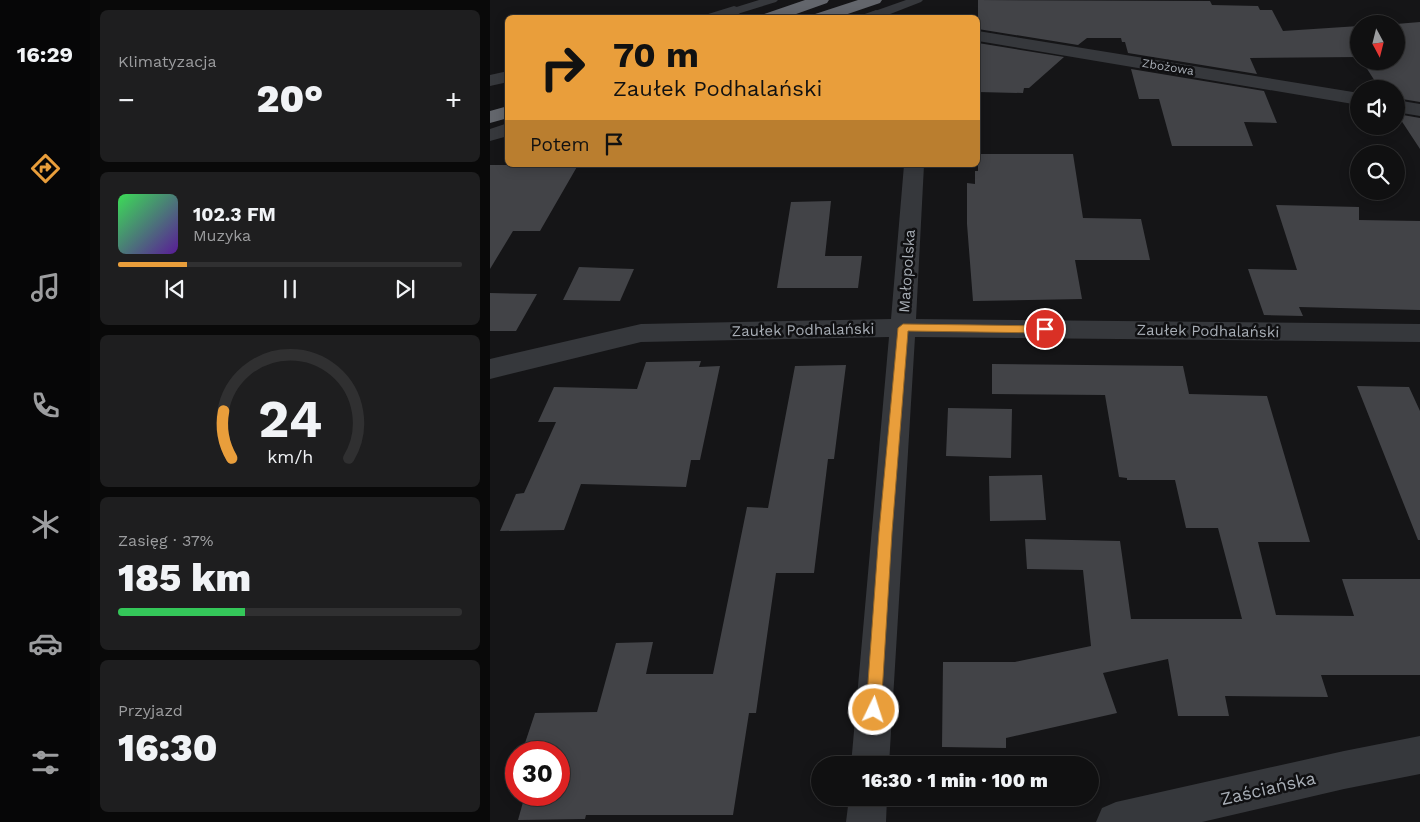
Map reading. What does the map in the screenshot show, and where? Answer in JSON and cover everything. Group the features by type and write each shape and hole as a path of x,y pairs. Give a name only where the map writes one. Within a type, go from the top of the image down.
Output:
{"highway":[{"path":"776,15 821,0"},
{"path":"846,15 875,12"},
{"path":"490,99 505,95"},
{"path":"490,117 505,113"}],"street":[{"path":"721,15 734,11"},
{"name":"Zbożowa","path":"980,36 1350,98"},
{"path":"490,81 505,77"},
{"path":"1405,108 1420,110"},
{"path":"490,135 505,131"},
{"name":"Małopolska","path":"871,756 914,167"},
{"name":"Zaułek Podhalański","path":"490,369 641,333 903,328 1420,333"},
{"name":"Zaściańska","path":"1116,822 1179,816 1368,764 1420,755"},
{"path":"866,822 867,806"}],"lane":[{"path":"734,11 772,0"},
{"path":"875,12 917,0"}],"building":[{"path":"978,0 1210,1 1212,5 1258,6 1260,10 1272,10 1283,31 1350,27 1350,57 1250,58 1257,74 1128,53 1125,42 1122,42 1121,38 1087,38 1078,45 980,29 980,15 978,15"},
{"path":"1420,22 1420,102 1405,100 1405,80 1374,80 1368,70 1405,70 1405,23"},
{"path":"980,43 1064,57 1029,88 1024,88 1023,93 980,92"},
{"path":"1131,69 1264,91 1277,123 1244,122 1253,146 1172,146 1159,99 1139,99"},
{"path":"1405,115 1420,118 1420,149 1405,126"},
{"path":"980,154 1073,154 1083,218 1141,219 1150,260 1075,260 1082,299 973,301 967,224 967,183 975,184 975,171 978,171 978,167 980,167"},
{"path":"490,165 505,165 505,167 577,167 540,231 513,231 490,269"},
{"path":"831,201 825,256 862,256 858,288 777,288 791,202"},
{"path":"1276,205 1359,207 1359,220 1420,221 1420,310 1299,307 1303,316 1264,315 1248,269 1297,270"},
{"path":"579,267 634,269 620,301 563,300"},
{"path":"490,293 537,294 516,331 490,331"},
{"path":"701,361 699,367 720,366 700,460 691,460 686,487 581,484 564,530 500,531 516,494 524,493 556,422 538,422 554,387 637,389 646,362"},
{"path":"992,364 1183,366 1189,394 1267,396 1310,542 1258,542 1276,615 1354,616 1342,579 1420,579 1420,675 1321,675 1328,697 1225,696 1229,716 1178,716 1168,659 1103,673 1117,713 1006,738 1006,748 942,747 943,662 1015,662 1091,646 1083,570 1027,569 1025,539 1120,541 1131,619 1242,619 1218,528 1186,528 1175,480 1127,480 1127,478 1119,477 1105,395 992,394"},
{"path":"846,365 834,459 828,459 814,573 776,573 756,713 749,713 733,815 586,815 585,819 518,820 522,806 570,806 570,741 526,741 535,713 597,712 616,643 653,642 646,674 713,674 747,507 768,508 795,366"},
{"path":"1357,386 1409,387 1420,411 1420,540 1418,540"},
{"path":"948,408 1012,409 1011,458 946,456"},
{"path":"1042,475 1046,520 990,521 989,476"}],"route":[{"path":"874,710 886,532 903,328 1045,329"}]}
